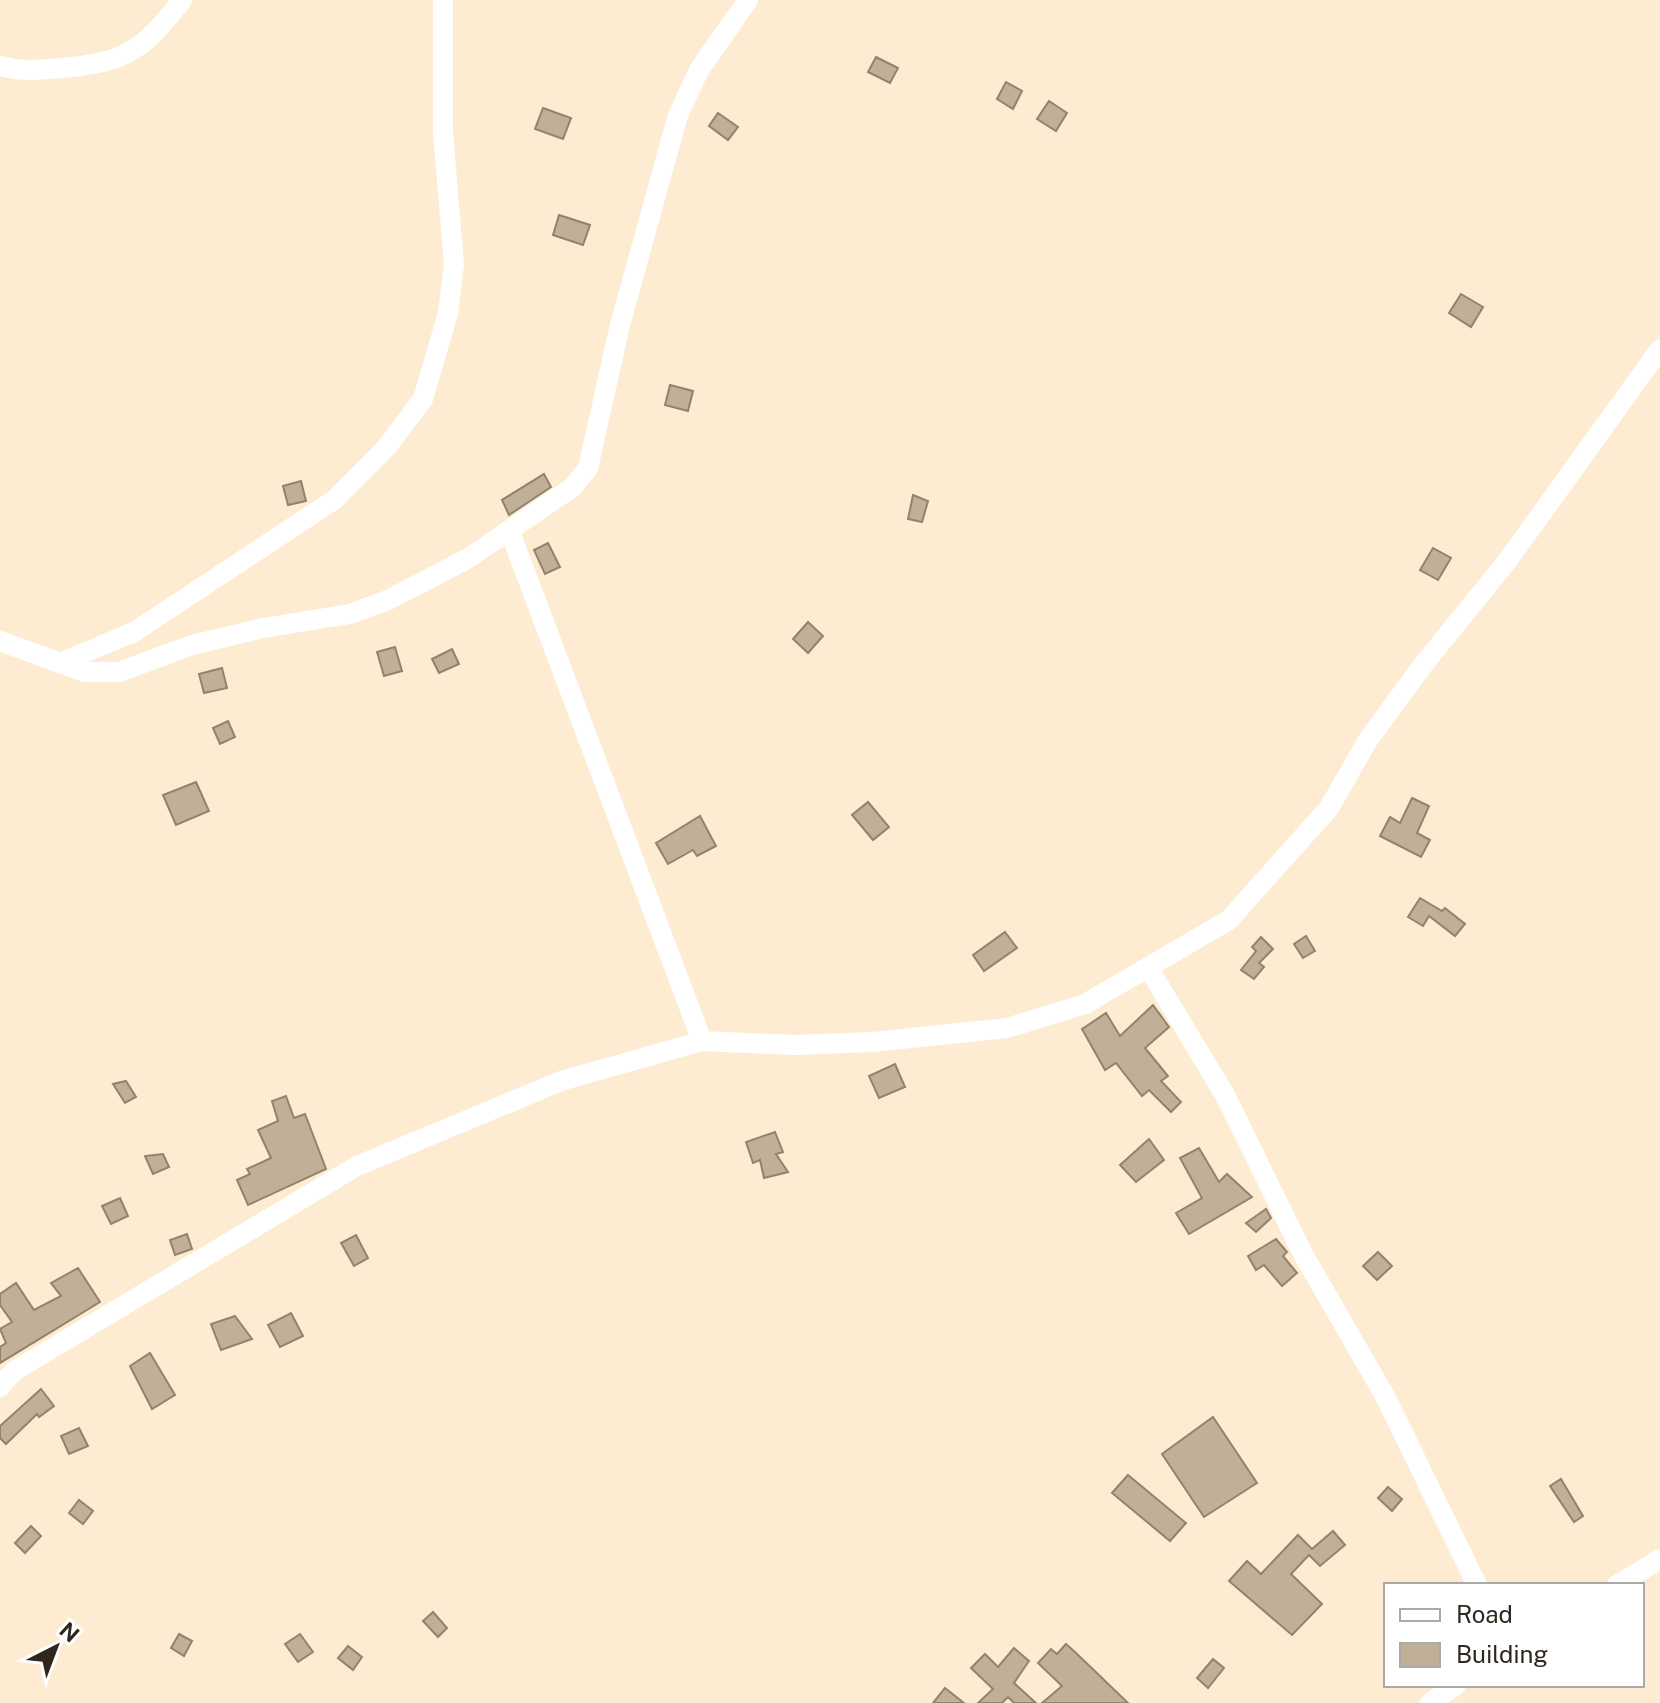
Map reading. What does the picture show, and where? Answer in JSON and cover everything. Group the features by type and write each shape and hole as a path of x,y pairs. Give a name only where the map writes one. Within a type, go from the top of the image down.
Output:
{"street":[{"path":"0,66 22,72 117,61 138,48 182,0"},
{"path":"60,663 134,632 334,500 386,448 423,399 448,313 454,265 443,132 443,0"},
{"path":"0,641 84,672 119,672 192,645 263,628 350,614 388,600 510,532 573,487 588,468 620,325 678,115 699,70 748,0"},
{"path":"0,1387 14,1371 357,1166 561,1081 702,1041 810,1044 1007,1028 1085,1004 1229,920 1329,808 1368,740 1508,560 1660,349"},
{"path":"510,532 702,1041"},
{"path":"1149,969 1225,1095 1303,1254 1385,1396 1476,1583"},
{"path":"1620,1583 1660,1559"},
{"path":"1430,1703 1453,1687"}],"building":[{"path":"876,57 898,68 890,83 868,72"},
{"path":"1006,82 1022,91 1013,109 997,99"},
{"path":"1049,101 1067,113 1056,131 1037,119"},
{"path":"543,108 571,118 563,139 535,129"},
{"path":"718,113 738,127 728,140 709,126"},
{"path":"559,215 590,225 583,245 553,235"},
{"path":"1461,294 1483,307 1471,327 1449,313"},
{"path":"670,385 693,391 688,411 665,405"},
{"path":"544,474 551,487 509,515 502,500"},
{"path":"301,481 306,501 288,505 283,486"},
{"path":"913,495 928,501 922,522 908,519"},
{"path":"548,543 560,567 545,574 534,550"},
{"path":"1433,548 1451,558 1438,580 1420,570"},
{"path":"808,622 823,636 808,653 793,639"},
{"path":"395,647 402,671 384,676 377,652"},
{"path":"452,649 459,664 439,673 432,659"},
{"path":"222,668 227,688 204,693 199,674"},
{"path":"228,721 235,737 220,744 213,728"},
{"path":"196,782 209,811 176,825 163,795"},
{"path":"1412,798 1429,806 1417,833 1430,840 1421,857 1380,836 1390,817 1400,823"},
{"path":"868,802 889,827 873,840 852,815"},
{"path":"700,816 716,846 697,856 693,850 668,864 656,843"},
{"path":"1420,898 1442,911 1445,908 1465,924 1455,936 1429,916 1423,926 1408,917"},
{"path":"1005,932 1017,948 984,971 973,955"},
{"path":"1306,936 1315,951 1303,958 1294,944"},
{"path":"1261,937 1273,949 1259,963 1264,967 1254,979 1241,970 1256,951 1252,947"},
{"path":"1153,1005 1169,1027 1145,1048 1168,1076 1161,1081 1181,1102 1171,1112 1149,1090 1142,1096 1116,1063 1105,1070 1082,1029 1106,1013 1120,1036"},
{"path":"895,1064 905,1087 879,1098 869,1076"},
{"path":"126,1081 136,1097 125,1103 113,1084"},
{"path":"286,1096 294,1118 305,1114 326,1169 248,1205 237,1180 250,1174 247,1169 271,1158 258,1130 278,1121 272,1101"},
{"path":"775,1132 783,1152 776,1154 788,1172 764,1178 760,1160 753,1163 746,1142"},
{"path":"1149,1139 1164,1160 1136,1182 1120,1165"},
{"path":"1199,1148 1219,1182 1227,1174 1252,1197 1189,1234 1176,1213 1202,1198 1180,1158"},
{"path":"163,1154 169,1167 153,1174 145,1156"},
{"path":"120,1198 128,1216 111,1224 102,1206"},
{"path":"1266,1209 1271,1218 1256,1232 1246,1223"},
{"path":"187,1234 192,1249 175,1255 170,1240"},
{"path":"356,1235 368,1258 354,1266 341,1243"},
{"path":"1276,1239 1287,1252 1283,1256 1297,1273 1282,1286 1264,1265 1256,1270 1248,1256"},
{"path":"1378,1252 1392,1266 1377,1280 1363,1266"},
{"path":"78,1268 100,1302 0,1363 0,1347 6,1343 0,1329 12,1322 0,1305 0,1294 16,1283 34,1310 61,1296 51,1283"},
{"path":"291,1313 303,1336 280,1347 268,1325"},
{"path":"235,1316 252,1339 221,1350 211,1324"},
{"path":"150,1353 175,1395 152,1409 130,1366"},
{"path":"41,1389 54,1406 39,1417 37,1414 6,1444 0,1438 0,1426"},
{"path":"1213,1417 1257,1483 1204,1517 1162,1454"},
{"path":"79,1428 88,1446 69,1454 61,1436"},
{"path":"1128,1475 1186,1523 1170,1541 1112,1493"},
{"path":"1561,1479 1583,1516 1574,1522 1550,1486"},
{"path":"1388,1487 1402,1499 1392,1511 1378,1498"},
{"path":"79,1500 93,1511 83,1524 69,1513"},
{"path":"31,1526 41,1536 25,1553 15,1543"},
{"path":"1333,1531 1345,1545 1320,1566 1309,1555 1291,1574 1322,1604 1292,1635 1229,1581 1247,1561 1261,1574 1298,1535 1312,1549"},
{"path":"433,1612 447,1628 438,1637 423,1621"},
{"path":"179,1634 192,1641 184,1656 171,1648"},
{"path":"300,1634 313,1652 298,1662 285,1644"},
{"path":"1066,1644 1128,1703 1042,1703 1062,1686 1038,1663 1051,1649 1057,1654"},
{"path":"348,1646 362,1657 353,1670 338,1658"},
{"path":"1014,1648 1029,1661 1014,1683 1036,1703 1014,1703 1008,1697 1002,1703 978,1703 993,1689 971,1668 985,1654 998,1667"},
{"path":"1213,1659 1224,1668 1208,1688 1197,1678"},
{"path":"945,1688 964,1703 933,1703"}]}
